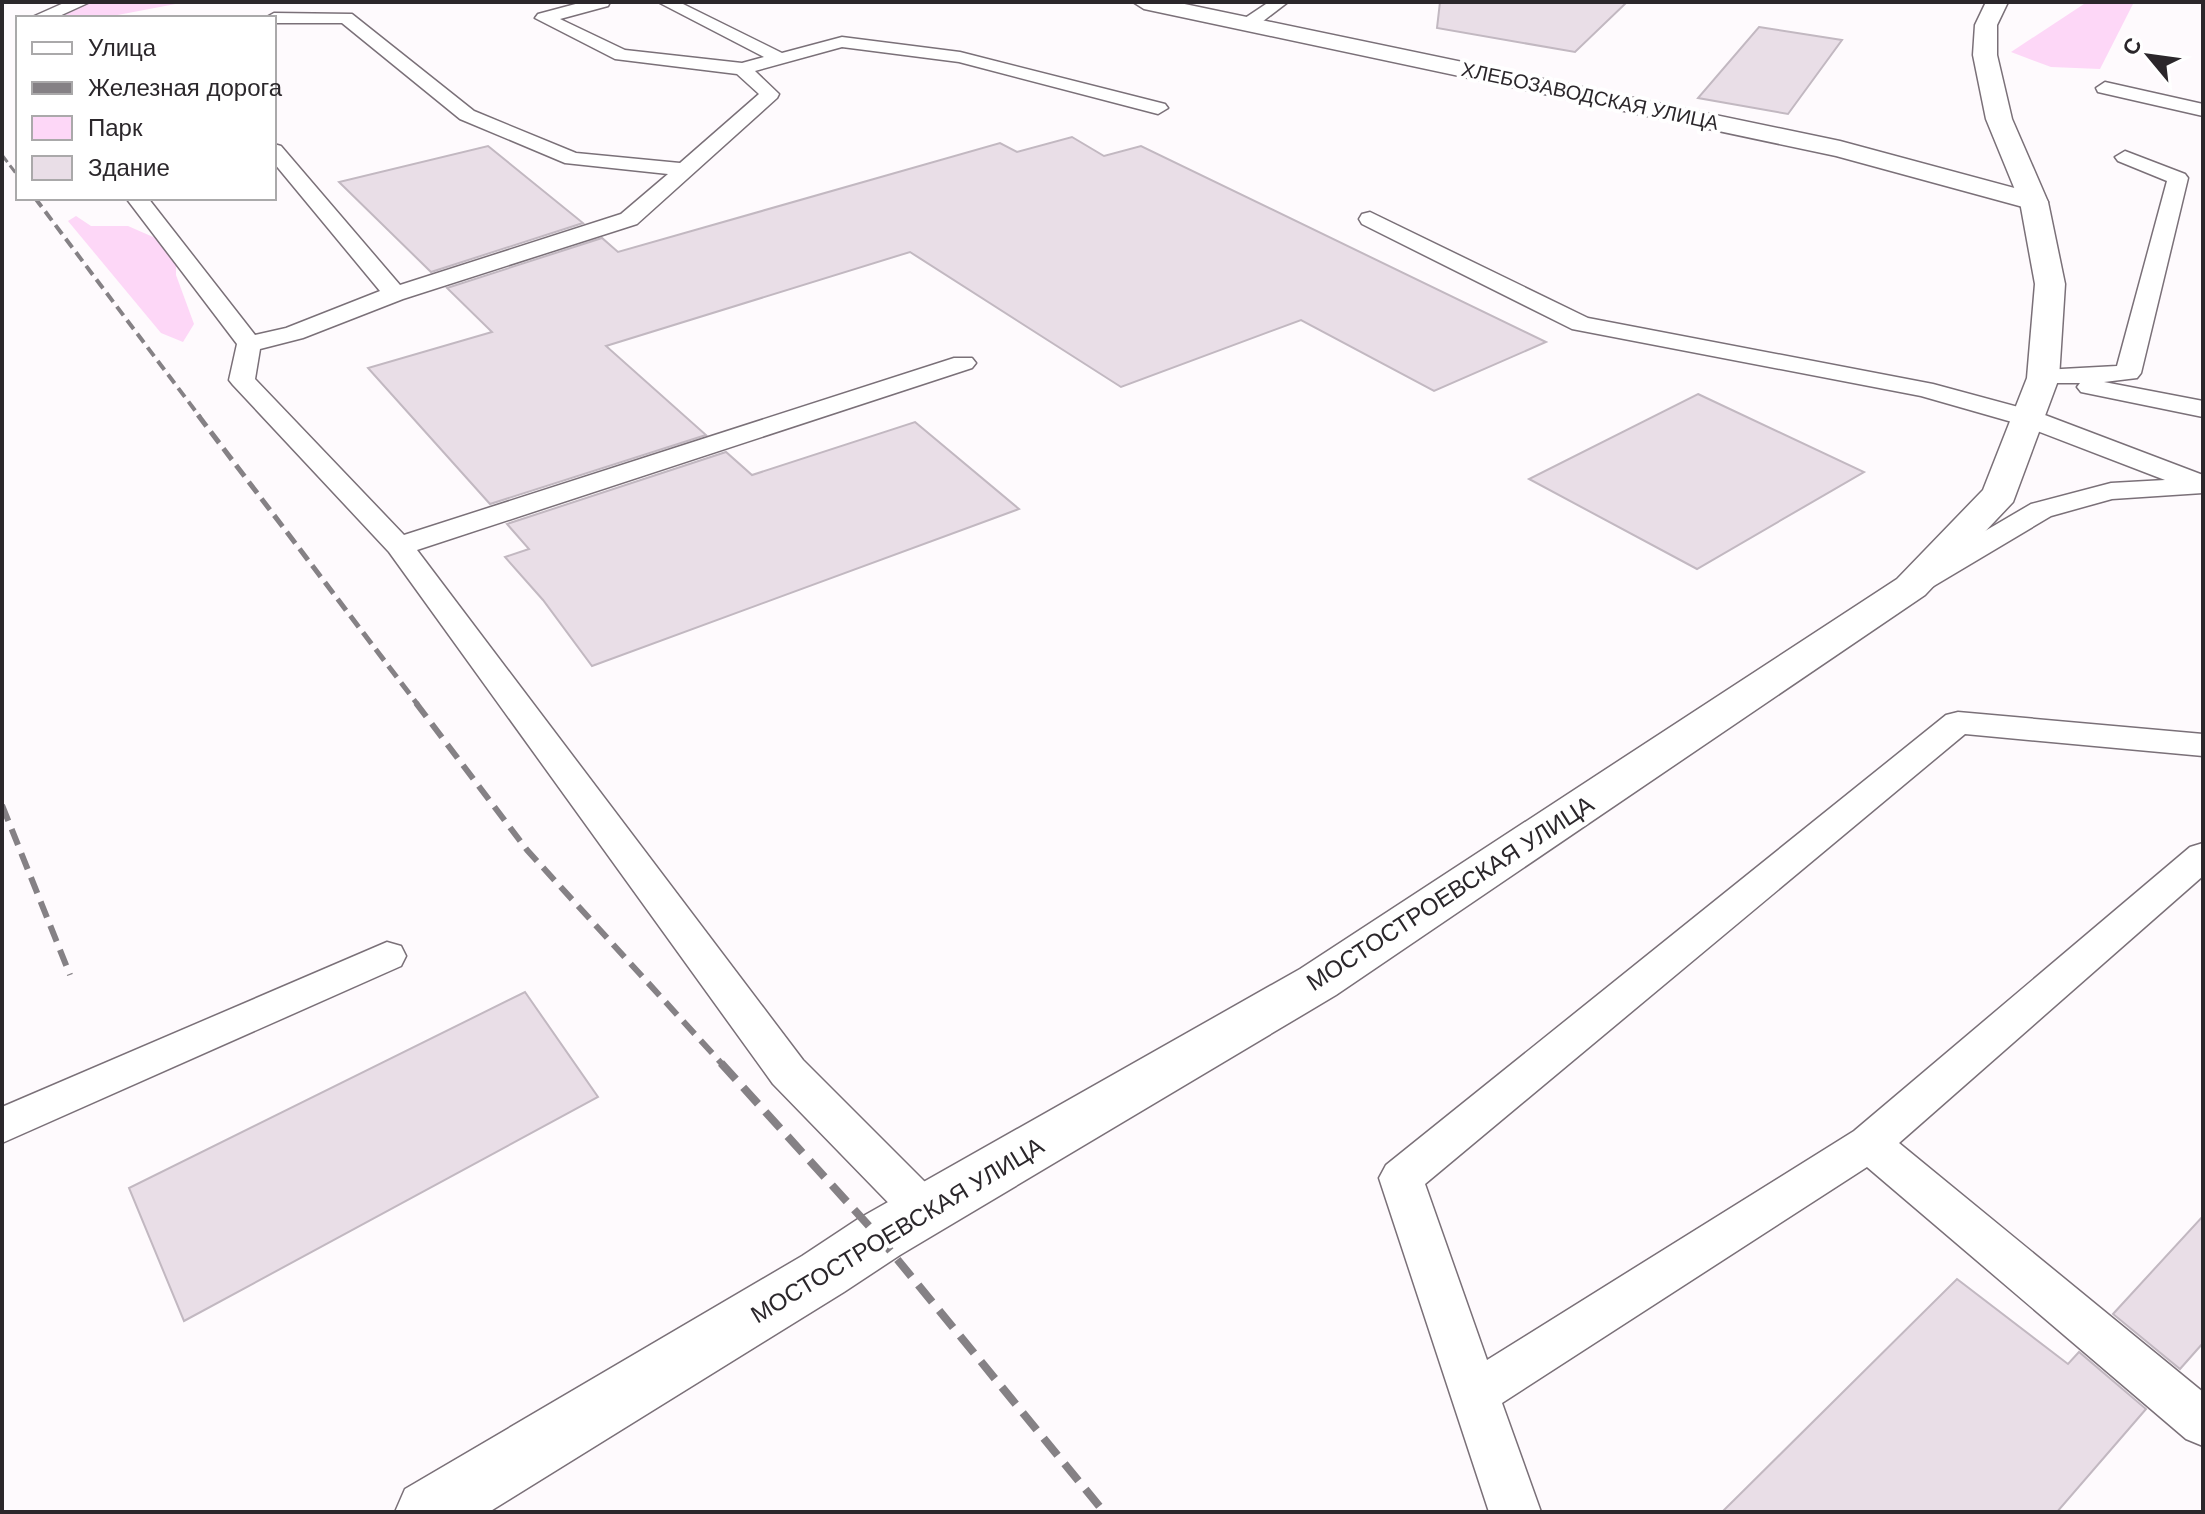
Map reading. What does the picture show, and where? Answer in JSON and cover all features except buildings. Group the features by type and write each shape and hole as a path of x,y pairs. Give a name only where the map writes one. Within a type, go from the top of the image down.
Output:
{"main road":[{"name":"ХЛЕБОЗАВОДСКАЯ УЛИЦА","path":"1144,2 1840,149 2034,202"},
{"name":"МОСТОСТРОЕВСКАЯ УЛИЦА","path":"428,1512 926,1212 1318,982 1911,587 2000,494 2043,378 2050,284 2034,202 1999,119 1985,55 1986,25 1997,2"}],"lane":[{"path":"44,16 82,2"},
{"path":"602,2 544,18 621,55 742,69 842,42 960,57 1158,108"},
{"path":"666,2 781,59"},
{"path":"1248,24 1280,2"},
{"path":"276,18 346,18 467,115 572,159 683,169"},
{"path":"249,344 294,333 395,294 629,219 770,94 742,69"},
{"path":"2105,88 2203,110"},
{"path":"276,152 395,294"},
{"path":"2043,378 2128,373 2178,178 2125,157"},
{"path":"139,200 249,344 242,380 399,546 788,1072 926,1212"},
{"path":"1370,219 1581,324 1924,389 2028,418 2203,488"},
{"path":"399,546 963,363"},
{"path":"2043,378 2203,409"},
{"path":"1911,587 2041,510 2111,491 2184,486 2203,488"},
{"path":"1515,1512 1401,1178 1958,723 2203,745"},
{"path":"1475,1394 1869,1143 2203,856"},
{"path":"2,1126 387,956"},
{"path":"1869,1143 2203,1423"}],"green space":[{"path":"91,2 186,2 112,16 63,16"},
{"path":"2087,2 2134,2 2100,69 2051,67 2011,52"},
{"path":"76,216 91,226 128,226 176,247 176,275 194,324 183,342 161,333 68,221"}],"railway":[{"path":"2,155 16,173"},
{"path":"37,200 200,417"},
{"path":"198,415 418,705"},
{"path":"416,703 527,850 723,1065"},
{"path":"2,805 70,975"},
{"path":"721,1063 879,1237 1104,1512"}]}
